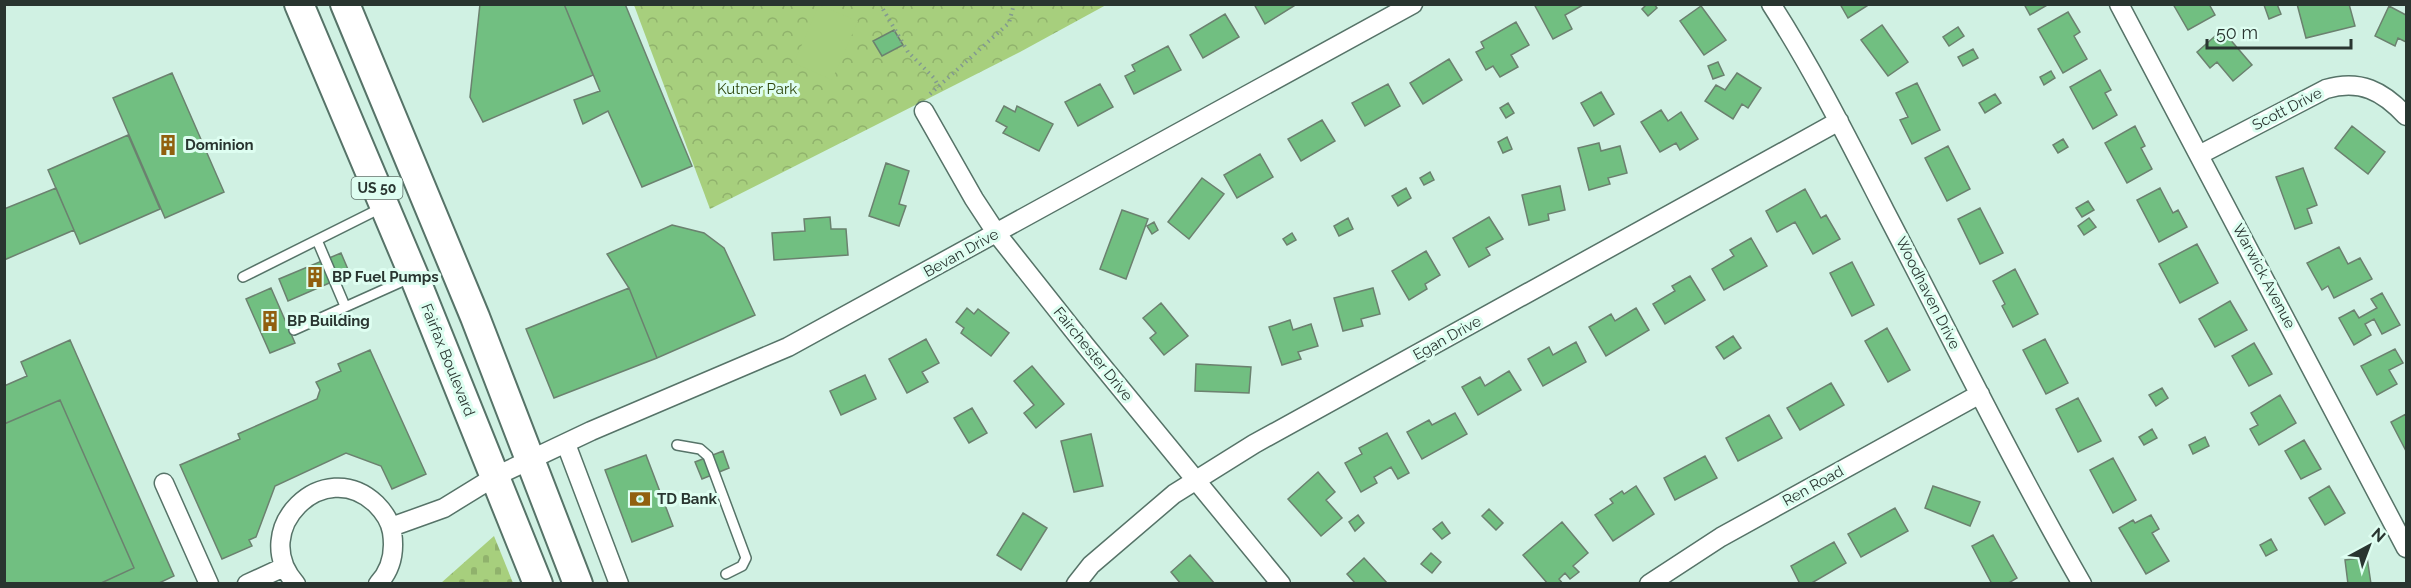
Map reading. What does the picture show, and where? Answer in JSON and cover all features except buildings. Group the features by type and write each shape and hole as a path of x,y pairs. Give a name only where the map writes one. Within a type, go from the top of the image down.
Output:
{"main road":[{"path":"302,12 346,8"},
{"name":"US 50","path":"346,8 531,459 578,584"},
{"name":"Fairfax Boulevard","path":"302,12 414,276 538,584"}],"street":[{"name":"Bevan Drive","path":"391,527 444,508 496,476 531,459 788,347 1413,4"},
{"name":"Woodhaven Drive","path":"1771,4 1804,57 1839,121 1980,394 2082,584"},
{"name":"Warwick Avenue","path":"2119,4 2406,548"},
{"name":"Scott Drive","path":"2199,154 2326,89 2339,85 2377,91 2391,100 2406,116"},
{"name":"Fairchester Drive","path":"924,111 974,199 997,234 1281,584"},
{"name":"Egan Drive","path":"1076,584 1099,557 1174,494 1264,438 1839,121"},
{"name":"Ren Road","path":"1649,584 1721,537 1980,394"},
{"path":"566,444 619,584"},
{"path":"164,483 209,584"},
{"path":"296,584 284,567 280,548 282,530 290,513 302,500 318,491 335,488 354,490 370,498 383,511 391,527 394,546 390,565 378,584"},
{"path":"247,584 284,567"}],"lane":[{"path":"243,277 385,206"},
{"path":"317,240 345,306"},
{"path":"294,330 414,276"},
{"path":"677,445 700,449 708,456 746,558 742,566 726,574"}],"path":[{"path":"880,4 908,52 934,78 939,87"},
{"path":"924,111 927,97 1009,23 1014,4"}],"green space":[{"name":"Kutner Park","path":"634,5 1106,5 1020,52 710,209"},
{"path":"819,5 858,21 832,80 794,63"},
{"path":"494,536 513,583 441,583"}],"place":[{"name":"Dominion","path":"168,145"},
{"name":"BP Fuel Pumps","path":"315,277"},
{"name":"BP Building","path":"270,321"},
{"name":"TD Bank","path":"640,499"}]}
